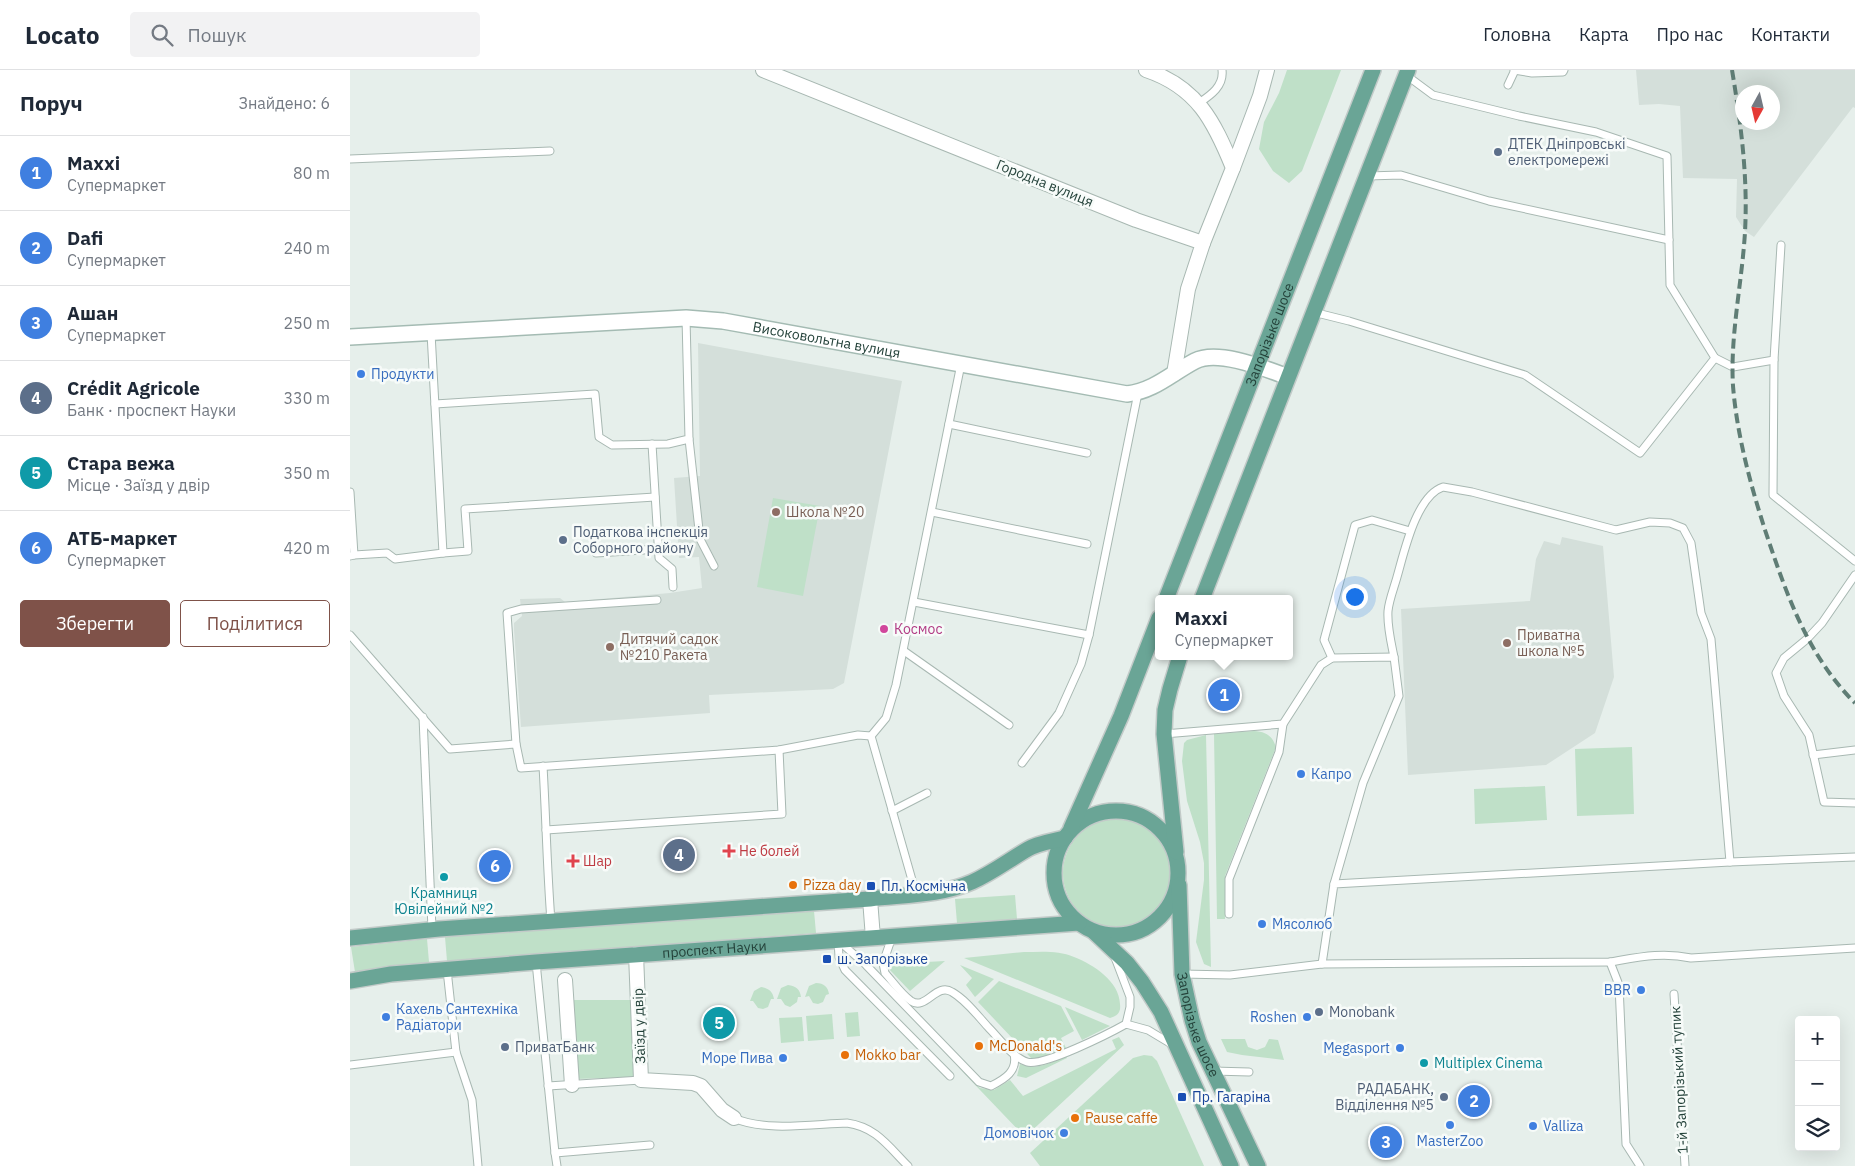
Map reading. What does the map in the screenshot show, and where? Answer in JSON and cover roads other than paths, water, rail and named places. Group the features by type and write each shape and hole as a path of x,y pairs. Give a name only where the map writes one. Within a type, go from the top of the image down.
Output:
{"main road":[{"name":"Запорізьке шосе","path":"1168,595 1373,70"},
{"path":"1204,595 1407,72"},
{"name":"Високовольтна вулиця","path":"350,337 686,318 723,321 1127,394 1149,389 1197,360 1215,358 1243,362 1288,377"},
{"path":"1155,628 1121,716 1068,833 1057,852 1053,867 1054,883 1059,899 1067,912 1079,923 1094,932 1124,934 1142,930 1157,920 1169,906 1176,889 1178,874 1164,734 1165,710 1179,660"},
{"path":"350,938 550,921 870,899 946,891 971,882 1029,848 1068,833 1086,818 1105,811 1124,811 1143,817 1159,828 1171,844 1176,858"},
{"name":"Запорізьке шосе","path":"1178,874 1182,974 1192,1020 1199,1042 1258,1166"},
{"name":"проспект Науки","path":"350,981 391,974 447,969 1079,923"},
{"name":"Запорізьке шосе","path":"1094,932 1142,982 1160,1012 1231,1166"}],"street":[{"name":"Городна вулиця","path":"763,70 1136,220 1203,244"},
{"path":"1146,70 1163,76 1199,103 1219,133 1232,168"},
{"path":"1174,374 1188,290 1203,244 1260,96 1267,70"},
{"path":"870,899 873,938"},
{"name":"Заїзд у двір","path":"636,954 642,1080 693,1083 701,1086 722,1110 734,1118"},
{"path":"565,980 572,1085"}],"lane":[{"path":"1199,103 1215,92 1223,76 1222,70"},
{"path":"1508,85 1515,70 1532,73 1563,72 1564,70"},
{"path":"1407,72 1433,95 1518,116 1596,132 1667,156 1670,285 1715,358 1733,367 1774,360"},
{"path":"350,159 550,151"},
{"path":"1368,176 1401,176 1489,201 1669,240"},
{"path":"1781,245 1774,360 1773,496 1855,560"},
{"path":"1313,312 1349,321 1525,375 1640,453 1715,358"},
{"path":"686,318 689,438 700,539 714,566"},
{"path":"431,333 442,553"},
{"path":"871,736 886,718 904,651 961,364"},
{"path":"1022,763 1058,713 1081,664 1089,635 1138,393"},
{"path":"435,404 595,394 599,437 612,445 668,444 689,438"},
{"path":"949,424 1086,452"},
{"path":"652,444 659,558 672,569 673,587"},
{"path":"1322,964 1334,884 1363,782 1399,696 1388,608 1410,531 1417,515 1431,496 1443,487 1472,492 1616,530 1650,522 1670,523 1683,528 1691,542 1701,613 1710,639 1730,862"},
{"path":"350,492 352,556 386,553 395,559 468,551 465,510 656,497"},
{"path":"932,512 1087,544"},
{"path":"1332,658 1324,640 1355,525 1372,520 1410,531"},
{"path":"596,553 659,549"},
{"path":"1855,575 1822,623 1807,639 1784,658 1776,673 1784,696 1809,735 1824,802 1855,804"},
{"path":"657,600 521,609 507,613 516,744 521,768 779,750 858,735 871,736"},
{"path":"914,602 1089,635"},
{"path":"350,635 450,749 516,744"},
{"path":"904,651 1009,725"},
{"path":"1229,914 1229,879 1279,752 1283,724 1321,665 1332,658 1394,657"},
{"path":"422,717 432,930"},
{"path":"1164,734 1283,724"},
{"path":"871,736 916,894"},
{"path":"546,830 782,814 779,750"},
{"path":"1813,755 1855,750"},
{"path":"543,766 550,921"},
{"path":"892,810 927,793"},
{"path":"1334,884 1855,857"},
{"path":"892,936 883,968 884,973 911,1001 920,1003 938,991 950,990 1014,1054 1025,1062 1040,1063 1126,1024 1148,1030 1175,1046"},
{"path":"838,940 866,965 979,1082 991,1086 998,1083 1015,1068 1014,1054"},
{"path":"838,940 838,957 844,970 950,1076"},
{"path":"1111,948 1130,997 1126,1024"},
{"path":"1182,974 1230,975 1322,964 1610,962 1654,954 1674,954 1691,958 1855,948"},
{"path":"536,962 557,1166"},
{"path":"1610,962 1619,985 1626,1144 1640,1166"},
{"path":"447,969 456,1052 472,1100 478,1166"},
{"name":"1-й Запорізький тупик","path":"1674,994 1685,1166"},
{"path":"350,1065 456,1052"},
{"path":"1213,1071 1249,1072"},
{"path":"548,1086 642,1080"},
{"path":"734,1118 761,1126 847,1123 861,1125 872,1131 908,1166"},
{"path":"555,1153 650,1145"}],"railway":[{"path":"1732,70 1741,130 1746,191 1744,251 1733,348 1733,386 1741,441 1759,512 1790,600 1811,644 1824,665 1855,703"}],"place":[{"name":"ДТЕК Дніпровські електромережі","path":"1498,152"},
{"name":"Продукти","path":"361,374"},
{"name":"Школа №20","path":"776,512"},
{"name":"Податкова інспекція Соборного району","path":"563,540"},
{"name":"Космос","path":"884,629"},
{"name":"Приватна школа №5","path":"1507,643"},
{"name":"Дитячий садок №210 Ракета","path":"610,647"},
{"name":"Maxxi","path":"1224,695"},
{"name":"Капро","path":"1301,774"},
{"name":"Не болей","path":"729,851"},
{"name":"Crédit Agricole","path":"679,855"},
{"name":"Шар","path":"573,861"},
{"name":"АТБ-маркет","path":"495,866"},
{"name":"Крамниця Ювілейний №2","path":"444,877"},
{"name":"Pizza day","path":"793,885"},
{"name":"Пл. Космічна","path":"871,886"},
{"name":"Мясолюб","path":"1262,924"},
{"name":"ш. Запорізьке","path":"827,959"},
{"name":"BBR","path":"1641,990"},
{"name":"Monobank","path":"1319,1012"},
{"name":"Кахель Сантехніка Радіатори","path":"386,1017"},
{"name":"Roshen","path":"1307,1017"},
{"name":"Стара вежа","path":"719,1023"},
{"name":"McDonald's","path":"979,1046"},
{"name":"ПриватБанк","path":"505,1047"},
{"name":"Megasport","path":"1400,1048"},
{"name":"Mokko bar","path":"845,1055"},
{"name":"Море Пива","path":"783,1058"},
{"name":"Multiplex Cinema","path":"1424,1063"},
{"name":"Пр. Гагаріна","path":"1182,1097"},
{"name":"РАДАБАНК, Відділення №5","path":"1444,1097"},
{"name":"Dafi","path":"1474,1101"},
{"name":"Pause caffe","path":"1075,1118"},
{"name":"MasterZoo","path":"1450,1125"},
{"name":"Valliza","path":"1533,1126"},
{"name":"Домовічок","path":"1064,1133"},
{"name":"Ашан","path":"1386,1142"}]}
